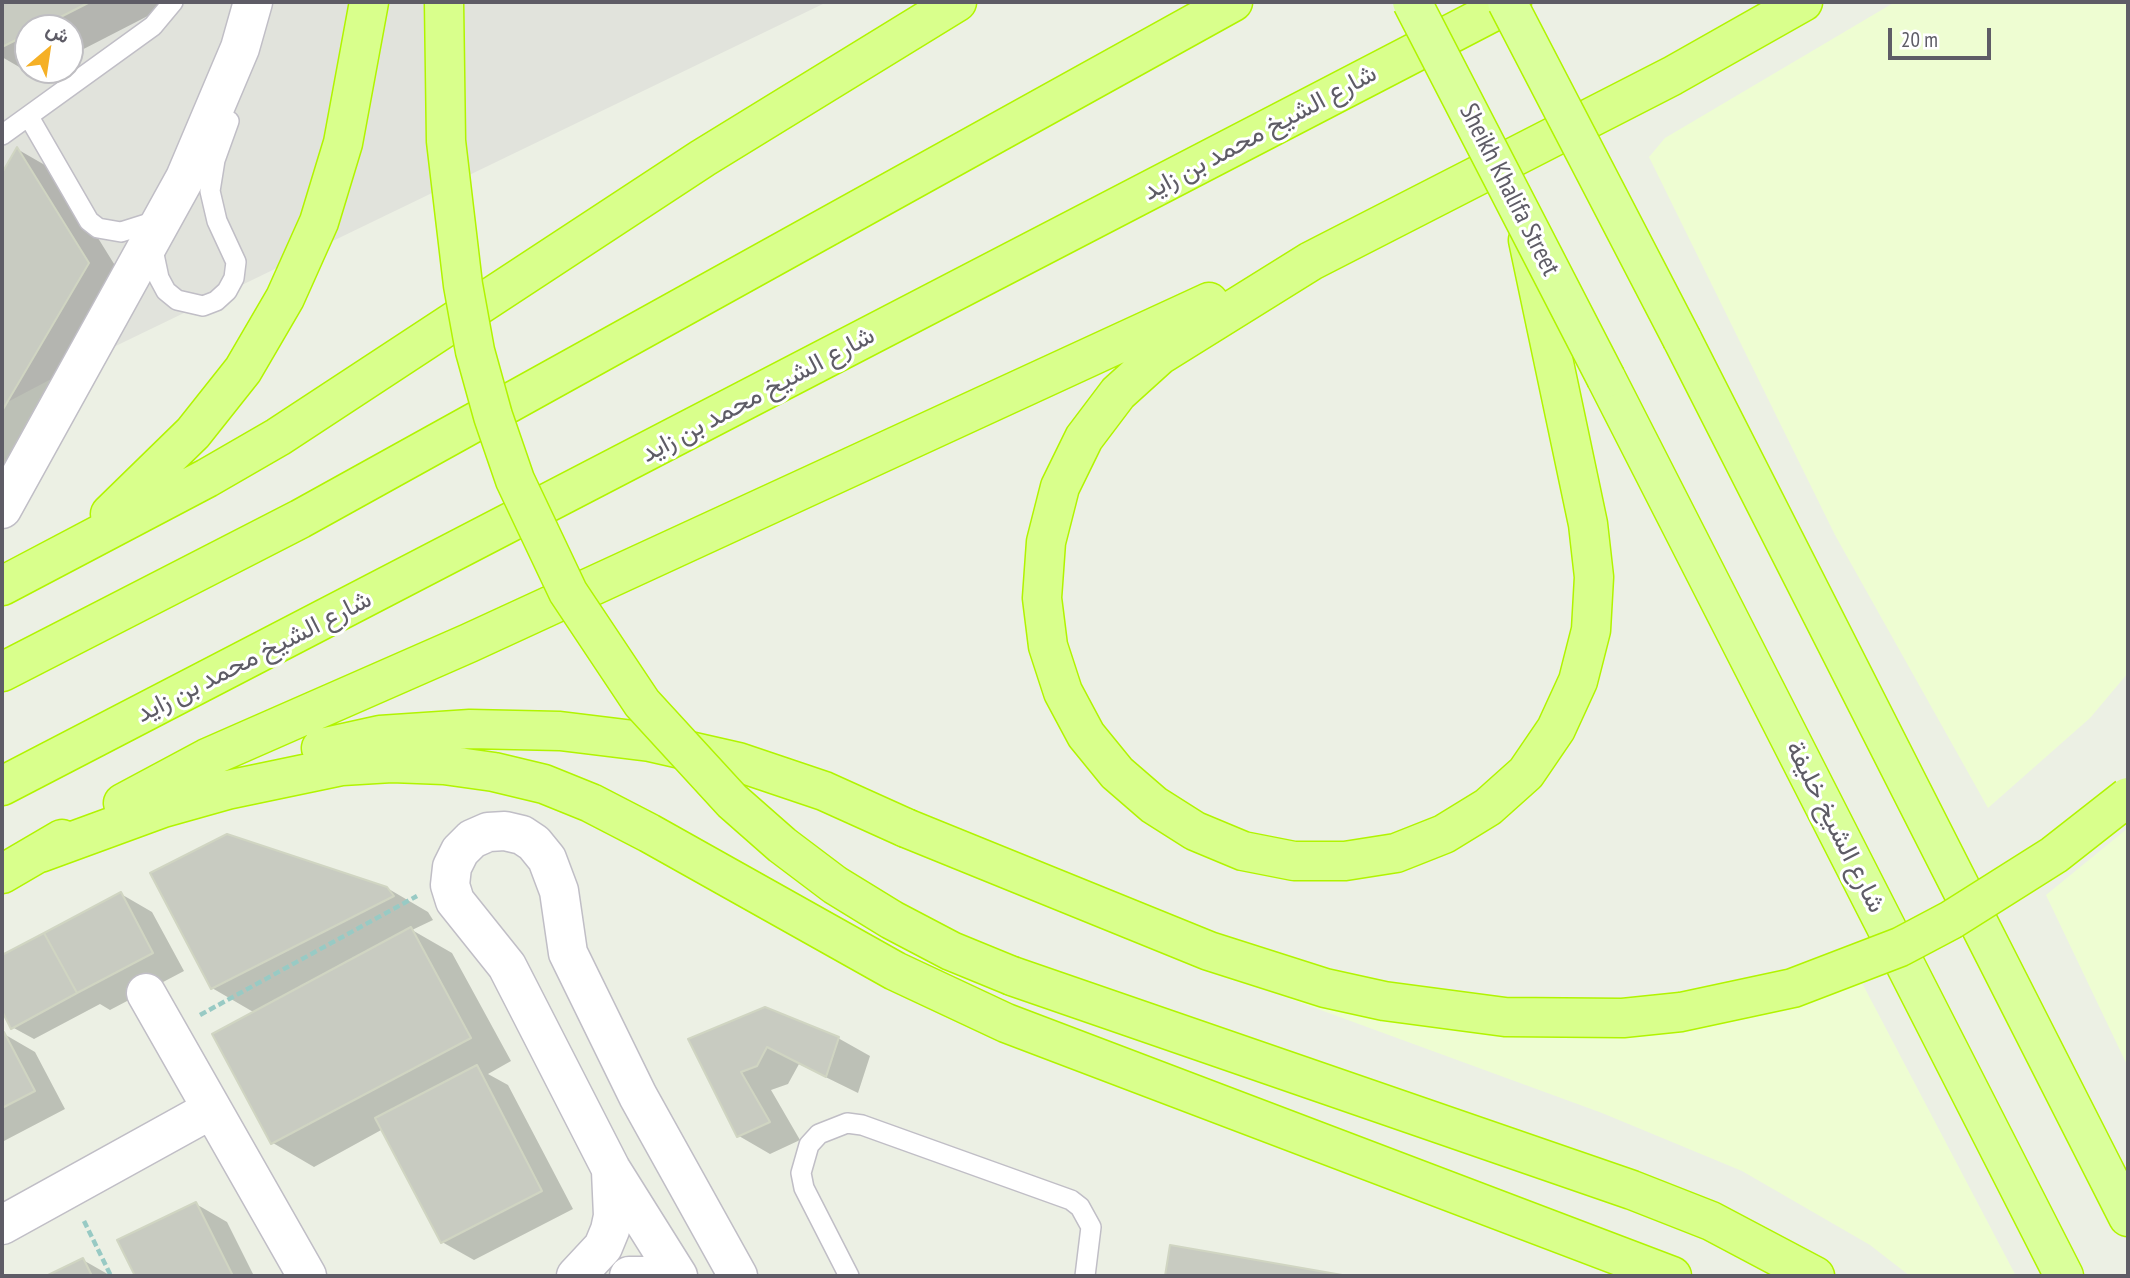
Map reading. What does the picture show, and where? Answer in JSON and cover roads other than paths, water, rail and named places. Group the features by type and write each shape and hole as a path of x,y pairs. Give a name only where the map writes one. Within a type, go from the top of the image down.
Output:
{"highway":[{"path":"69,549 133,494 193,433 243,370 285,298 319,222 343,143 369,2"},
{"path":"444,2 446,141 463,285 475,351 515,480 568,592 642,703 676,744 732,802 782,845 835,885 892,920 951,951 1012,976 1632,1190 1711,1221 1815,1276"},
{"path":"2,586 207,478 278,437 703,158 957,2"},
{"path":"2,672 300,519 1233,2"},
{"name":"Sheikh Khalifa Street","path":"1412,2 1606,379"},
{"path":"1507,2 1682,339 2128,1217"},
{"name":"شارع الشيخ محمد بن زايد","path":"2,786 1512,2"},
{"path":"1523,217 1588,524 1594,577 1591,630 1578,681 1556,729 1526,773 1488,807 1444,834 1383,855 1345,862 1294,860 1243,851 1195,831 1154,805 1117,773 1086,735 1063,692 1048,646 1042,598 1046,542 1060,488 1084,438 1118,393 1160,355 1311,261 1672,75 1803,2"},
{"path":"2,874 96,818 207,758 481,638 1165,320 1311,261"},
{"name":"شارع الشيخ خليفة","path":"1606,379 2064,1276"},
{"path":"96,818 207,778 296,753 380,735 470,729 560,731 650,742 725,759 824,791 906,828 1209,951 1325,988 1384,1001 1469,1013 1566,1020 1612,1019 1681,1012 1737,1002 1848,969 1900,947 1961,914 2054,855 2128,797"},
{"path":"40,853 151,812 227,790 342,766 392,763 444,765 531,781 591,803 895,971 1006,1023 1672,1276"},
{"path":"1548,1230 1610,1276"}],"street":[{"path":"2,509 185,178 240,48 253,2"},
{"path":"678,1276 611,1169 507,966 454,901 450,885 452,867 460,851 472,839 488,832 522,835 534,843 547,859 559,891 568,953 638,1096 737,1276"},
{"path":"146,993 307,1276"},
{"path":"2,1225 212,1110"},
{"path":"576,1276 603,1247 610,1230 613,1216 611,1169"},
{"path":"629,1276 652,1276"}],"lane":[{"path":"2,135 153,26 173,2"},
{"path":"29,117 89,221 98,228 121,232 157,230 159,278 166,291 177,300 203,306 216,302 227,291 234,278 236,262 217,221 211,183 215,160 238,89 240,48"},
{"path":"849,1276 804,1188 801,1173 809,1145 819,1134 847,1123 862,1125 1071,1200 1080,1207 1091,1227 1085,1276"}]}
